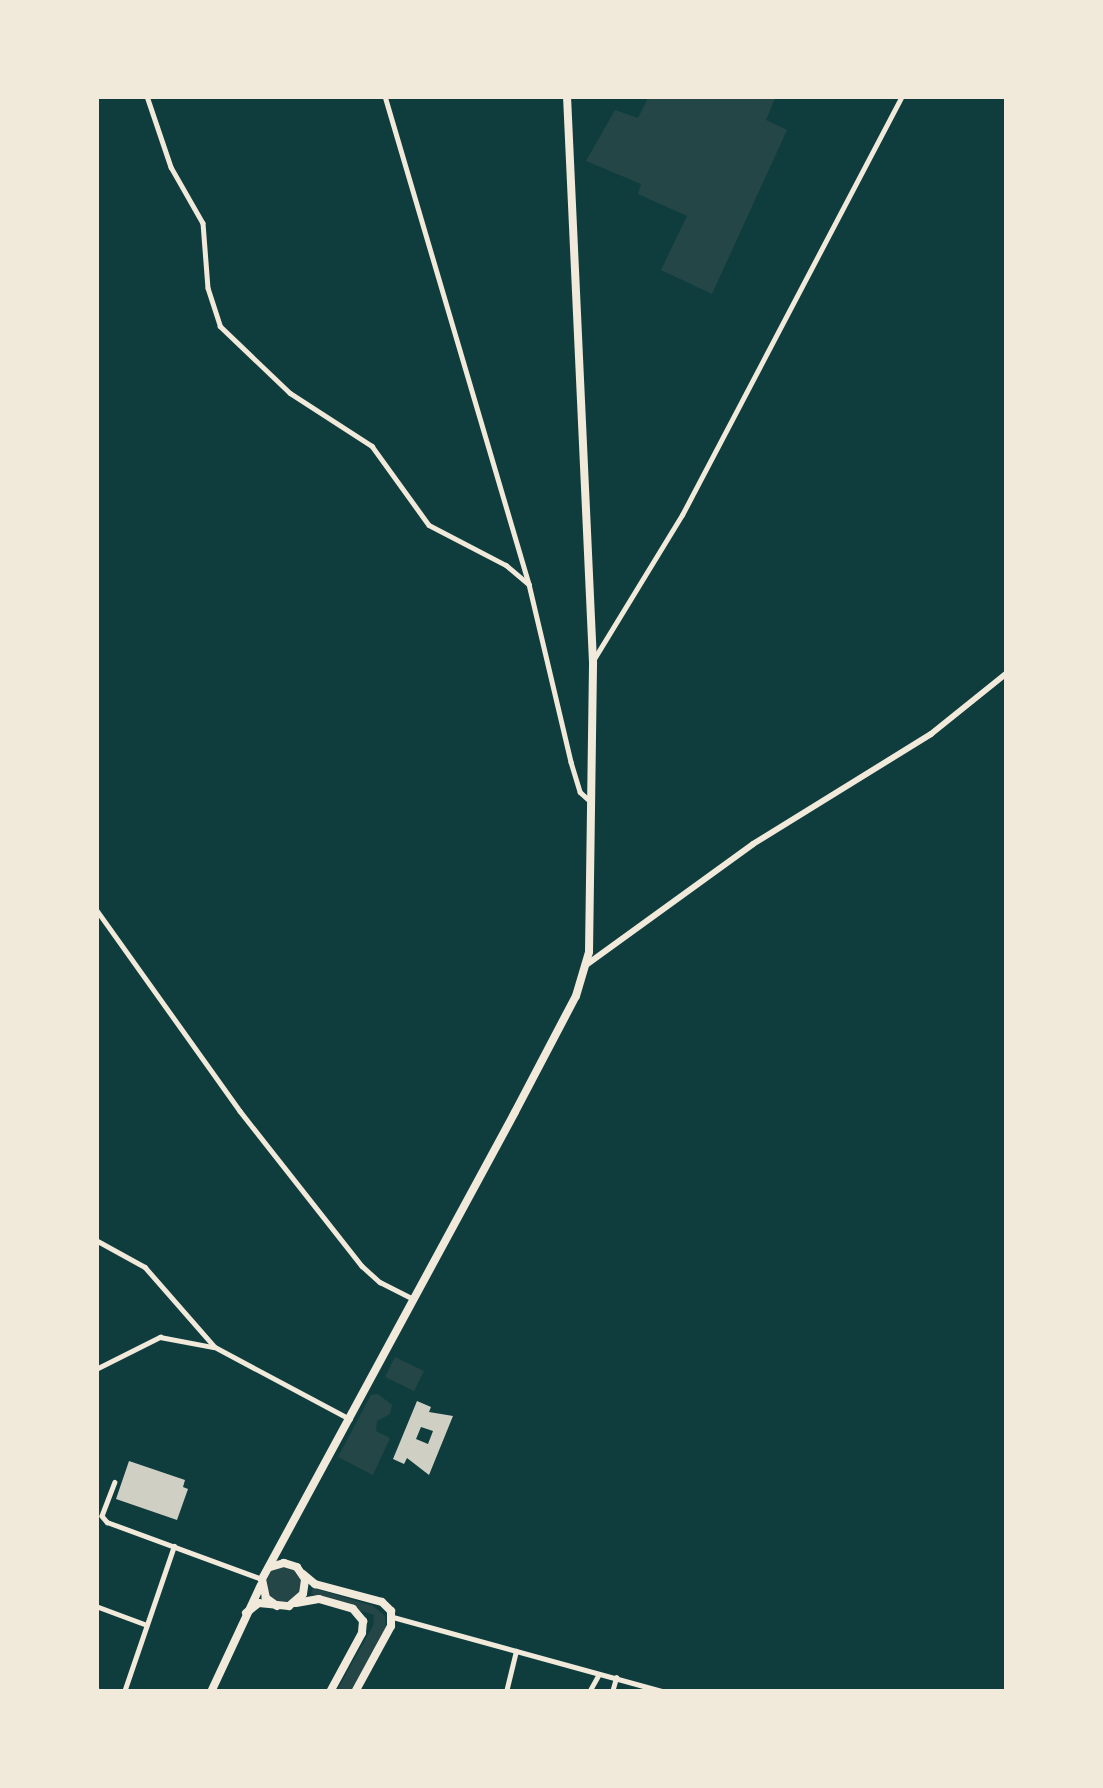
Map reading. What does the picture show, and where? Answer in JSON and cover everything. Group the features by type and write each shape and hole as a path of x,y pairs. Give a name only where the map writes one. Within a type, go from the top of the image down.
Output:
{"main road":[{"path":"211,1692 263,1578 515,1112 586,965 593,662 568,98"},
{"path":"291,1527 305,1591 296,1603"},
{"path":"263,1578 277,1564 298,1569 315,1584 382,1602 393,1617 355,1692"},
{"path":"263,1578 266,1598 277,1606"},
{"path":"246,1613 256,1604 319,1600 353,1610 363,1621 362,1634 330,1692"}],"street":[{"path":"147,96 171,167 203,223 208,288 220,326 290,393 373,446 429,525 506,565 529,584"},
{"path":"385,96 529,584 571,763 580,792 593,802"},
{"path":"593,662 682,514 902,96"},
{"path":"586,965 753,844 913,746 1007,673"},
{"path":"96,909 254,1130 362,1266 380,1282 412,1298"},
{"path":"96,1240 145,1268 215,1347"},
{"path":"96,1370 160,1337 215,1347 350,1419"},
{"path":"115,1482 103,1520 263,1578"},
{"path":"124,1692 174,1546"},
{"path":"96,1606 148,1625"},
{"path":"393,1617 666,1692"},
{"path":"506,1692 516,1651"},
{"path":"590,1692 599,1674"},
{"path":"612,1692 616,1678"}],"shaded area":[{"path":"649,96 776,96 766,120 787,130 712,294 661,270 687,216 638,194 641,184 586,161 615,110 638,118"},
{"path":"395,1357 424,1371 414,1391 385,1377"},
{"path":"378,1394 392,1405 390,1414 377,1421 376,1431 390,1438 373,1475 338,1457 371,1395"},
{"path":"284,1566 297,1571 302,1584 297,1597 284,1602 271,1597 266,1584 271,1571"},
{"path":"313,1588 373,1606 385,1616 386,1629 351,1692 336,1692 373,1626 374,1615 311,1594"}],"building":[{"path":"417,1401 431,1407 429,1412 453,1416 429,1475 407,1458 404,1464 393,1459","holes":["421,1427 433,1431 428,1444 416,1439"]},
{"path":"129,1461 185,1480 183,1487 188,1489 177,1520 116,1499"}]}
